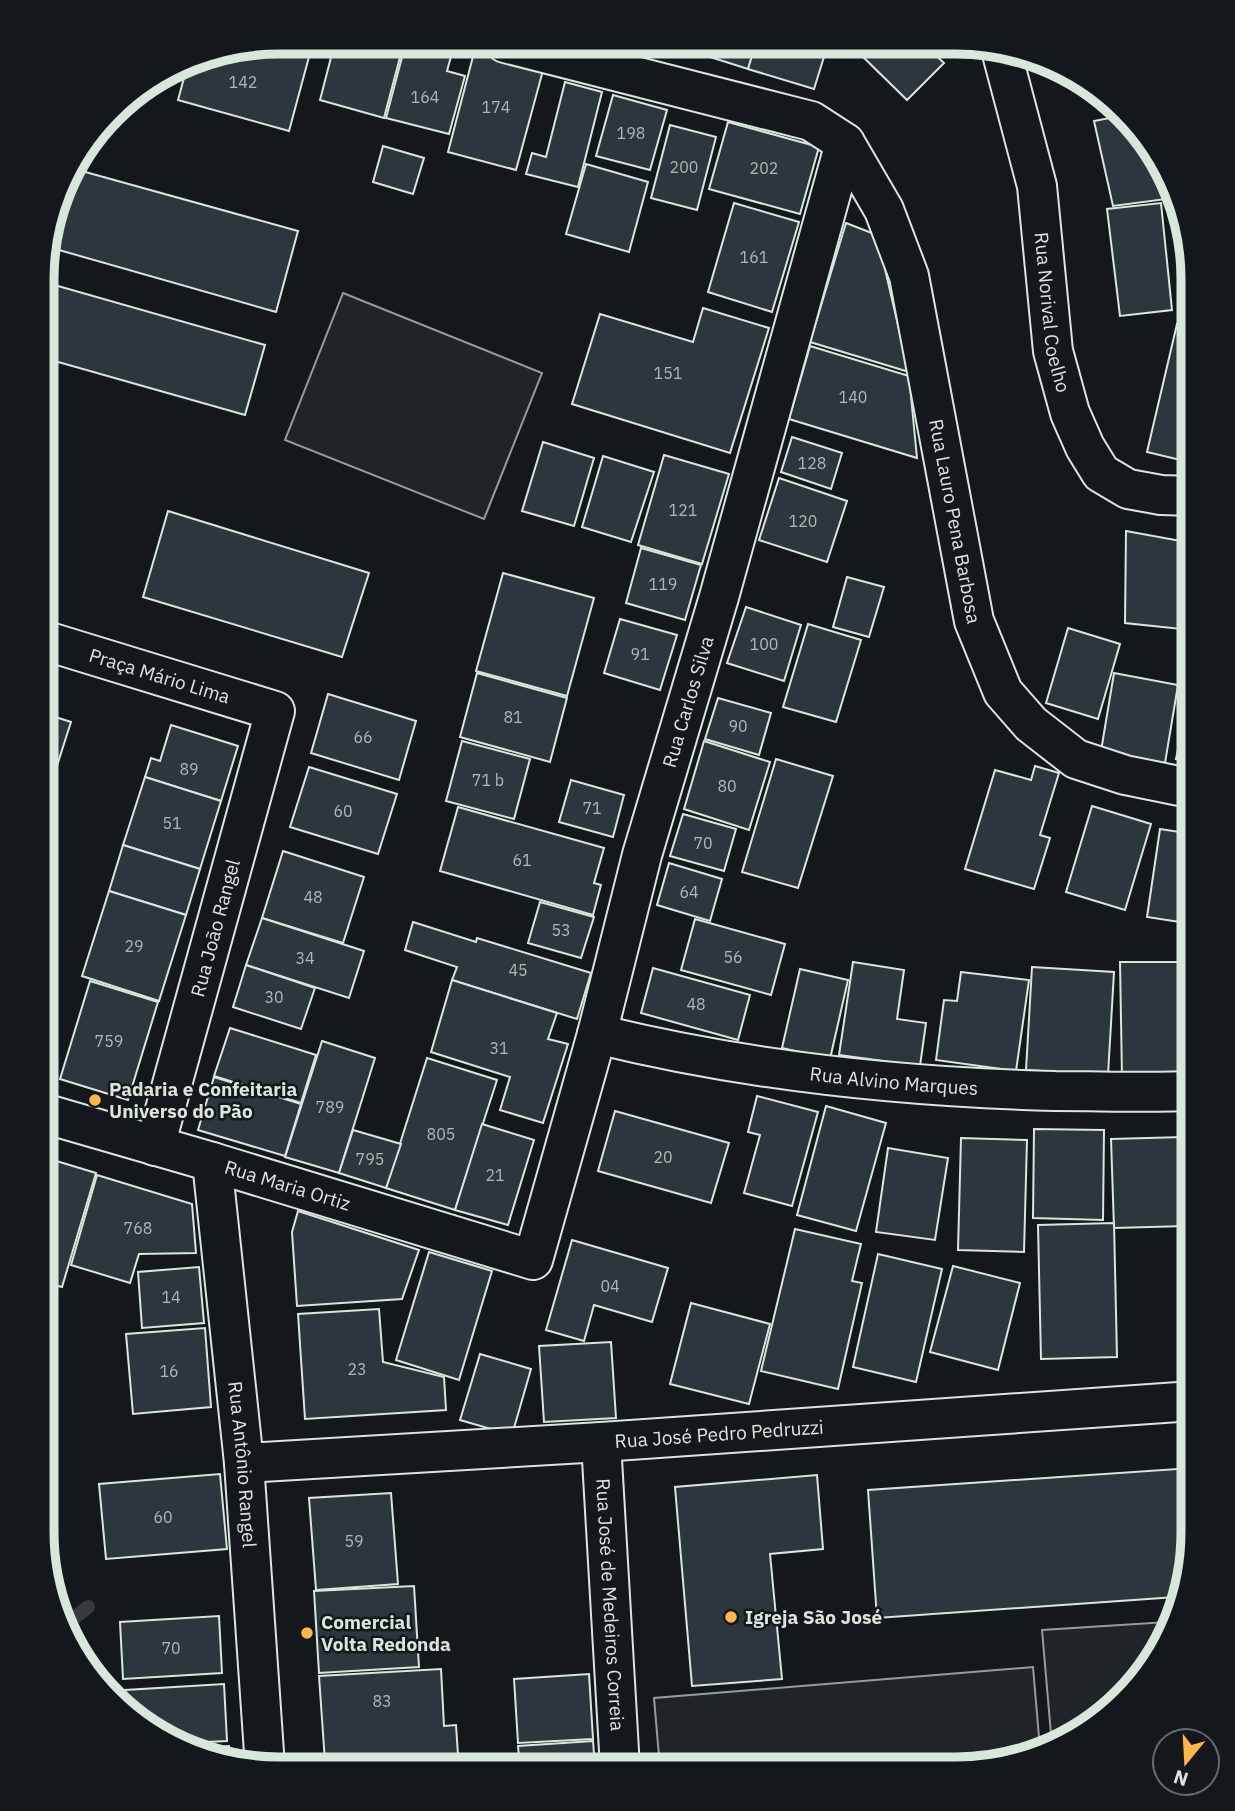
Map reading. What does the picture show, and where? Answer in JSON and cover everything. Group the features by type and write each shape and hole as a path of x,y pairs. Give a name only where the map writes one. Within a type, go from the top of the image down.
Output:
{"street":[{"path":"550,55 811,121 845,143"},
{"name":"Rua Norival Coelho","path":"1004,60 1037,187 1053,351 1070,413 1085,447 1101,473 1128,489 1181,496"},
{"name":"Rua Lauro Pena Barbosa","path":"845,143 884,210 909,276 974,621 1003,692 1031,724 1076,759 1125,775 1181,786"},
{"name":"Rua Carlos Silva","path":"533,1259 597,1034 642,855 723,584 845,143"},
{"name":"Praça Mário Lima","path":"54,643 275,711"},
{"name":"Rua João Rangel","path":"155,1146 275,711"},
{"name":"Rua Alvino Marques","path":"597,1034 667,1052 769,1068 931,1086 1180,1092"},
{"name":"Rua Maria Ortiz","path":"54,1116 533,1259"},
{"name":"Rua Antônio Rangel","path":"212,1162 244,1463 264,1756"},
{"name":"Rua José Pedro Pedruzzi","path":"244,1463 601,1442 1180,1402"},
{"name":"Rua José de Medeiros Correia","path":"601,1442 619,1757"}],"shaded area":[{"path":"343,293 542,373 484,519 285,440"},
{"path":"1162,1622 1143,1657 1125,1680 1081,1719 1051,1736 1042,1630"},
{"path":"1033,1667 1039,1740 985,1755 955,1757 659,1757 654,1698"}],"building":[{"path":"702,54 753,54 748,69"},
{"path":"753,54 825,54 814,89 748,69"},
{"path":"860,54 935,54 944,63 907,100"},
{"path":"265,55 310,55 289,131 178,100 185,75 193,71 221,62"},
{"path":"332,55 401,55 384,118 320,100"},
{"path":"403,55 452,55 447,71 465,76 449,134 386,118"},
{"path":"473,55 513,55 545,63 516,170 448,152"},
{"path":"565,82 602,92 578,187 526,174 532,153 546,157"},
{"path":"613,95 667,110 650,170 596,156"},
{"path":"1112,118 1115,120 1143,154 1166,199 1113,206 1094,121"},
{"path":"728,122 819,147 800,214 709,189"},
{"path":"670,125 716,137 697,210 651,198"},
{"path":"383,146 424,158 413,194 373,182"},
{"path":"586,164 648,182 629,252 566,234"},
{"path":"82,171 298,231 276,312 56,249 71,193"},
{"path":"734,203 799,222 772,312 708,292"},
{"path":"1161,203 1172,310 1120,316 1107,209"},
{"path":"846,223 877,235 909,372 810,342"},
{"path":"54,285 265,345 245,415 54,361"},
{"path":"703,308 769,328 730,453 572,404 600,314 693,342"},
{"path":"1177,324 1181,325 1181,460 1147,452"},
{"path":"810,346 909,376 917,458 789,419"},
{"path":"792,437 842,453 831,489 781,472"},
{"path":"543,442 594,458 574,526 522,511"},
{"path":"664,455 729,474 702,564 638,545"},
{"path":"603,456 654,472 631,542 582,527"},
{"path":"779,478 847,501 827,562 759,540"},
{"path":"168,511 369,573 342,657 143,597"},
{"path":"1126,531 1181,541 1181,629 1125,623"},
{"path":"641,548 701,565 685,620 626,603"},
{"path":"503,573 594,598 567,696 476,671"},
{"path":"847,577 884,587 869,637 833,627"},
{"path":"746,607 801,625 784,681 727,663"},
{"path":"620,619 677,635 660,690 604,673"},
{"path":"808,624 861,640 836,722 783,707"},
{"path":"1068,628 1120,644 1098,719 1046,703"},
{"path":"477,673 567,698 550,762 460,737"},
{"path":"1114,673 1178,685 1165,763 1101,751"},
{"path":"328,694 416,721 399,780 311,753"},
{"path":"718,698 771,713 759,755 705,739"},
{"path":"54,717 71,722 54,775"},
{"path":"171,725 238,746 221,801 145,777 151,758 160,761"},
{"path":"1181,736 1181,759 1176,759"},
{"path":"462,741 530,759 514,819 446,801"},
{"path":"704,741 770,762 749,830 684,809"},
{"path":"776,759 833,776 798,888 742,872"},
{"path":"1035,766 1059,773 1040,835 1050,838 1034,889 965,869 995,770 1031,780"},
{"path":"309,767 397,794 378,854 290,827"},
{"path":"145,777 221,801 200,869 123,845"},
{"path":"571,780 624,795 613,837 559,822"},
{"path":"1092,806 1151,824 1125,910 1066,892"},
{"path":"458,807 604,848 594,883 601,885 593,915 440,871"},
{"path":"683,814 736,829 724,871 670,856"},
{"path":"1160,829 1181,832 1180,922 1147,917"},
{"path":"123,845 200,869 186,915 109,891"},
{"path":"283,851 364,877 343,943 262,918"},
{"path":"669,863 722,879 710,921 657,905"},
{"path":"109,891 186,915 159,1001 82,976"},
{"path":"540,902 594,917 581,958 528,943"},
{"path":"262,918 364,951 349,998 246,965"},
{"path":"695,919 785,944 771,995 681,970"},
{"path":"413,922 476,942 477,938 591,973 577,1019 452,980 457,967 405,950"},
{"path":"853,962 904,970 897,1019 926,1023 920,1066 839,1055"},
{"path":"1120,962 1180,962 1180,1076 1122,1077"},
{"path":"246,965 315,988 301,1029 233,1007"},
{"path":"1032,967 1114,972 1108,1075 1026,1070"},
{"path":"653,968 750,995 738,1040 641,1013"},
{"path":"800,969 848,980 830,1059 782,1048"},
{"path":"961,972 1029,980 1016,1071 936,1060 944,1000 957,1001"},
{"path":"452,980 557,1013 548,1039 568,1044 543,1123 500,1110 510,1077 431,1052"},
{"path":"90,981 158,1002 128,1100 60,1079"},
{"path":"230,1028 316,1055 301,1103 214,1076"},
{"path":"322,1041 375,1058 339,1173 285,1157"},
{"path":"427,1058 497,1080 455,1210 386,1188"},
{"path":"214,1077 301,1104 285,1156 198,1130"},
{"path":"757,1096 818,1112 792,1206 744,1193 760,1135 748,1132"},
{"path":"826,1106 886,1123 856,1231 797,1215"},
{"path":"615,1111 729,1143 711,1203 598,1171"},
{"path":"482,1124 534,1140 508,1225 455,1210"},
{"path":"1034,1129 1104,1130 1103,1220 1033,1218"},
{"path":"353,1130 401,1144 386,1188 339,1173"},
{"path":"1180,1137 1180,1226 1114,1228 1111,1139"},
{"path":"961,1138 1027,1140 1024,1252 958,1250"},
{"path":"888,1148 948,1158 935,1240 876,1232"},
{"path":"54,1160 96,1173 62,1287 54,1285"},
{"path":"97,1175 192,1204 196,1253 139,1254 130,1283 71,1265"},
{"path":"298,1211 419,1250 402,1299 297,1306 292,1232"},
{"path":"1114,1223 1117,1357 1041,1359 1038,1225"},
{"path":"795,1229 861,1244 852,1281 862,1283 838,1389 761,1371"},
{"path":"572,1240 668,1268 652,1322 594,1305 584,1341 546,1330"},
{"path":"429,1252 492,1271 459,1380 396,1360"},
{"path":"878,1254 942,1269 916,1382 853,1367"},
{"path":"953,1266 1020,1283 998,1370 930,1352"},
{"path":"199,1267 204,1323 142,1328 138,1272"},
{"path":"691,1303 770,1324 749,1404 670,1384"},
{"path":"379,1309 383,1362 444,1377 446,1410 305,1419 298,1314"},
{"path":"205,1328 211,1407 133,1414 126,1334"},
{"path":"611,1342 616,1418 544,1422 539,1346"},
{"path":"480,1354 531,1369 512,1435 460,1420"},
{"path":"1180,1469 1180,1546 1171,1597 877,1618 868,1490"},
{"path":"220,1474 227,1549 106,1559 99,1484"},
{"name":"Igreja São José","path":"817,1475 823,1549 770,1554 782,1679 692,1686 675,1487"},
{"path":"391,1493 398,1584 316,1590 309,1498"},
{"path":"414,1586 419,1667 319,1673 314,1591"},
{"path":"219,1616 222,1673 123,1679 120,1622"},
{"path":"441,1669 444,1726 456,1725 458,1755 325,1757 319,1676"},
{"path":"589,1674 593,1739 518,1743 514,1679"},
{"path":"224,1684 227,1741 200,1742 180,1734 131,1701 125,1695 125,1690"},
{"path":"593,1741 594,1757 519,1757 518,1746"},
{"path":"229,1746 230,1751 221,1749 215,1747"}],"waterway":[{"path":"72,1619 88,1607"}],"place":[{"name":"Padaria e Confeitaria Universo do Pão","path":"95,1100"},
{"name":"Igreja São José","path":"731,1617"},
{"name":"Comercial Volta Redonda","path":"307,1633"}]}
